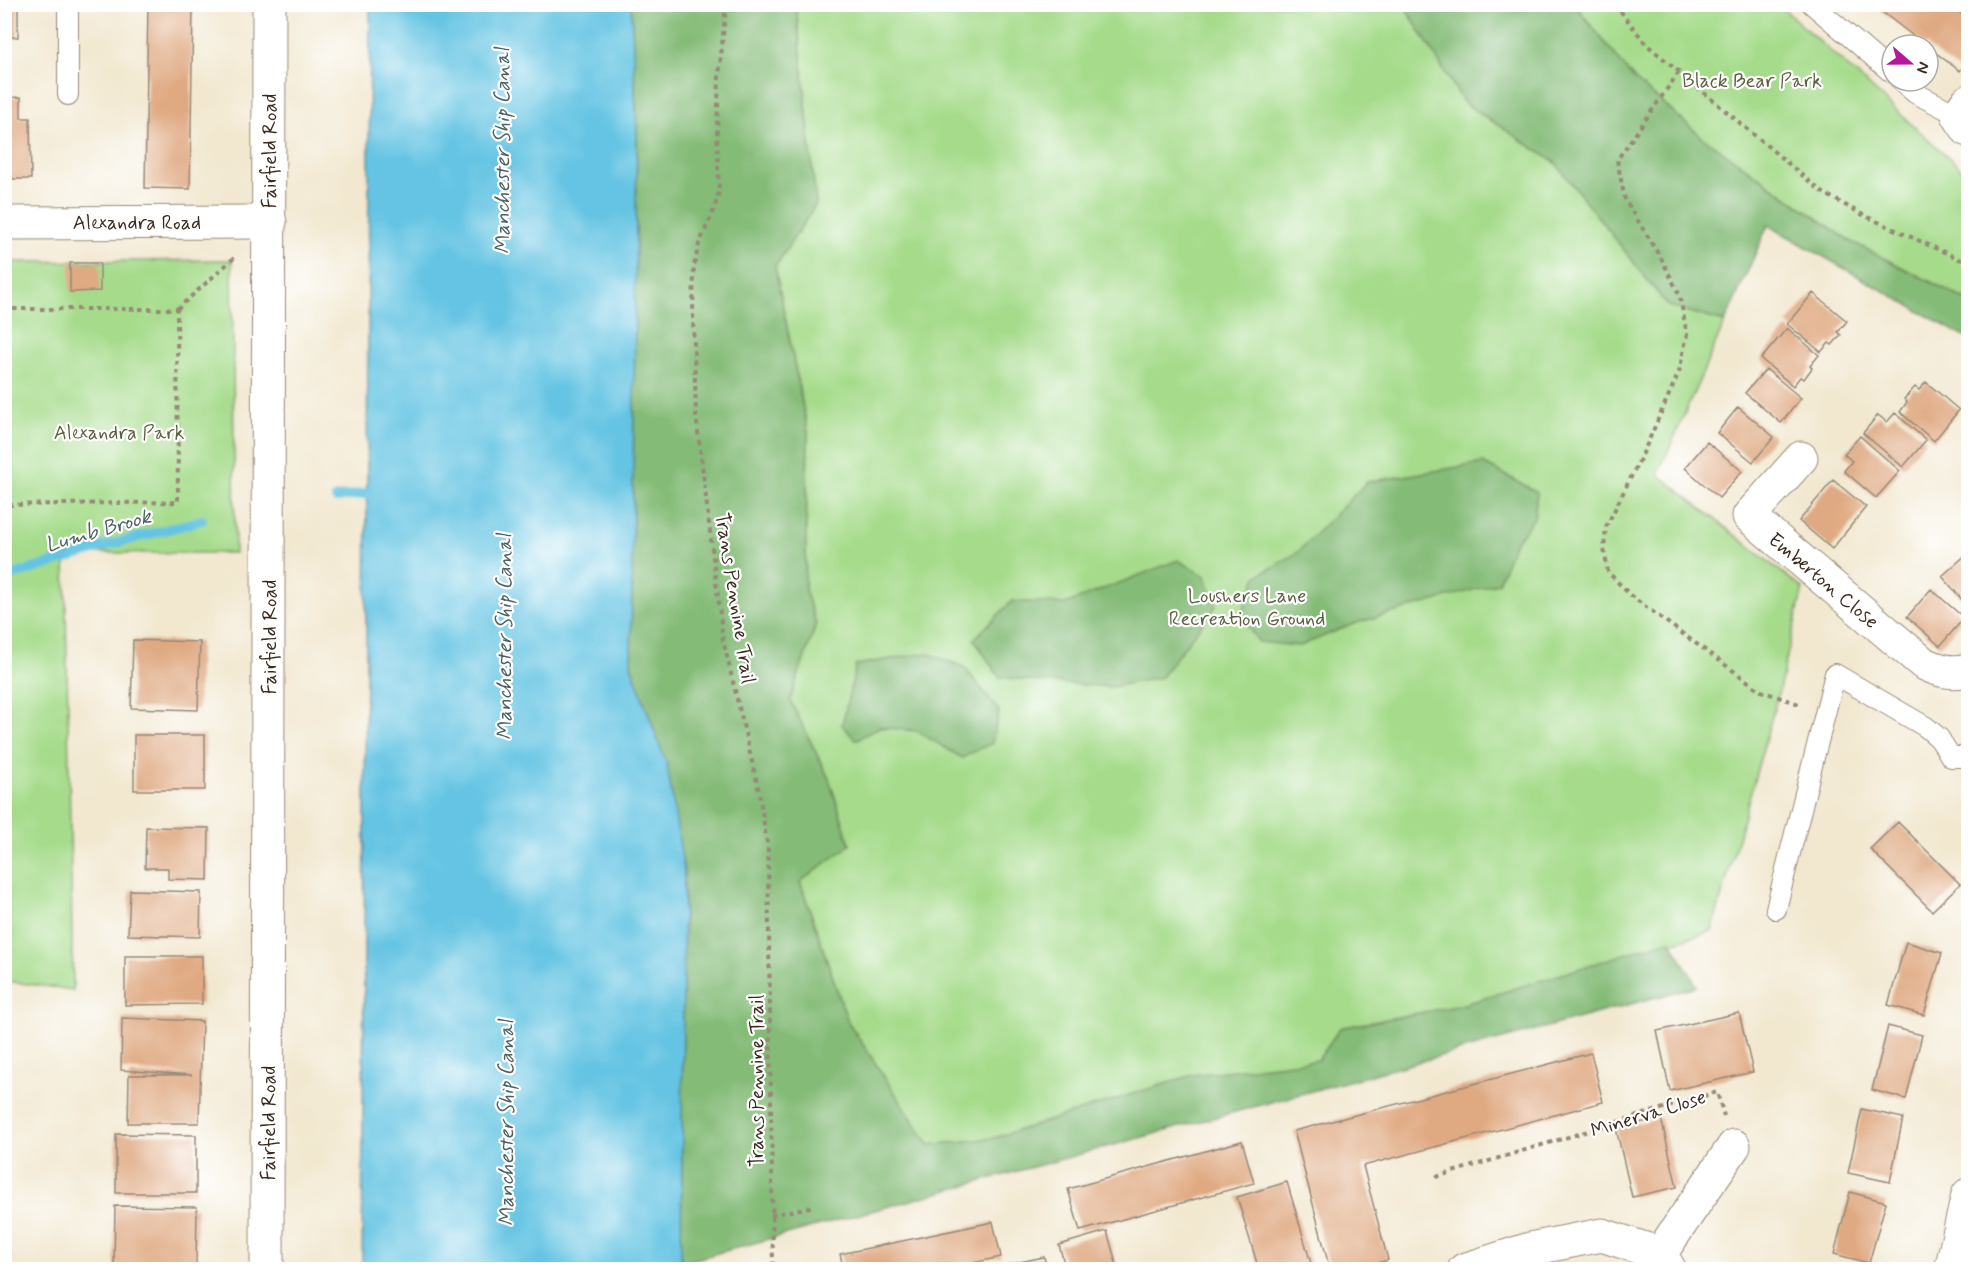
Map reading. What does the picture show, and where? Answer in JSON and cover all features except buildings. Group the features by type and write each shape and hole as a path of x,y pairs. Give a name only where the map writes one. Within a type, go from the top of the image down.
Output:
{"main road":[{"name":"Fairfield Road","path":"267,1269 269,4"},
{"name":"Alexandra Road","path":"4,223 270,222"},
{"name":"Emberton Close","path":"1801,458 1749,516 1923,663 1946,672 1957,673 1968,670"},
{"path":"1464,1269 1530,1249 1602,1234 1665,1262 1734,1146"},
{"path":"1951,1269 1968,1195"}],"lane":[{"path":"68,4 68,94"},
{"path":"1812,4 1880,63"},
{"path":"1915,93 1965,115"},
{"path":"1776,909 1835,674 1926,727 1939,738 1951,756 1968,757"}],"path":[{"name":"Trans Pennine Trail","path":"726,4 719,75 717,134 719,191 714,210 699,244 694,266 696,415 723,640 759,791 768,850 773,1269"},
{"path":"1615,4 1646,44 1822,192 1863,215 1968,263"},
{"path":"1679,72 1617,160 1625,200 1660,256 1680,296 1687,335 1679,372 1644,451 1606,527 1604,549 1608,572 1631,596 1761,691 1825,713"},
{"path":"4,309 177,309 270,222"},
{"path":"4,505 178,502 177,309"},
{"name":"Minerva Close","path":"1436,1177 1717,1092 1734,1146"},
{"path":"771,1215 815,1206"}],"green space":[{"path":"631,5 796,5 816,204 775,267 808,432 805,590 816,624 790,700 829,779 850,845 800,882 848,1022 929,1145 994,1138 1193,1075 1318,1060 1340,1028 1462,1005 1670,940 1697,986 681,1263 684,871 631,666 637,132"},
{"name":"Loushers Lane Recreation Ground","path":"796,5 1404,5 1464,103 1555,162 1668,306 1725,322 1658,474 1803,589 1777,698 1712,931 1462,1005 1340,1028 1318,1060 1193,1075 994,1138 929,1145 848,1022 800,881 850,844 829,779 790,700 816,624 805,590 808,432 775,267 816,204"},
{"path":"1404,5 1575,5 1634,79 1702,137 1850,241 1968,301 1968,339 1768,225 1725,322 1668,306 1555,162 1464,103"},
{"name":"Black Bear Park","path":"1575,5 1779,5 1968,175 1968,301 1850,241 1702,137 1634,79"},
{"name":"Alexandra Park","path":"232,260 235,553 65,553 73,990 5,981 5,262"},
{"path":"1483,463 1537,492 1534,518 1514,544 1498,583 1353,624 1300,646 1259,642 1240,617 1257,576 1297,553 1367,482"},
{"path":"1178,560 1205,576 1216,606 1161,677 1112,687 999,677 974,639 1012,601 1065,604"},
{"path":"926,653 964,667 999,711 992,743 962,758 917,731 879,727 856,740 842,725 856,665"}],"water":[{"name":"Manchester Ship Canal","path":"370,5 631,5 637,132 631,665 667,765 684,871 681,1269 362,1269"}],"waterway":[{"name":"Lumb Brook","path":"336,498 380,491"},
{"name":"Lumb Brook","path":"4,578 109,545 202,520"}]}
